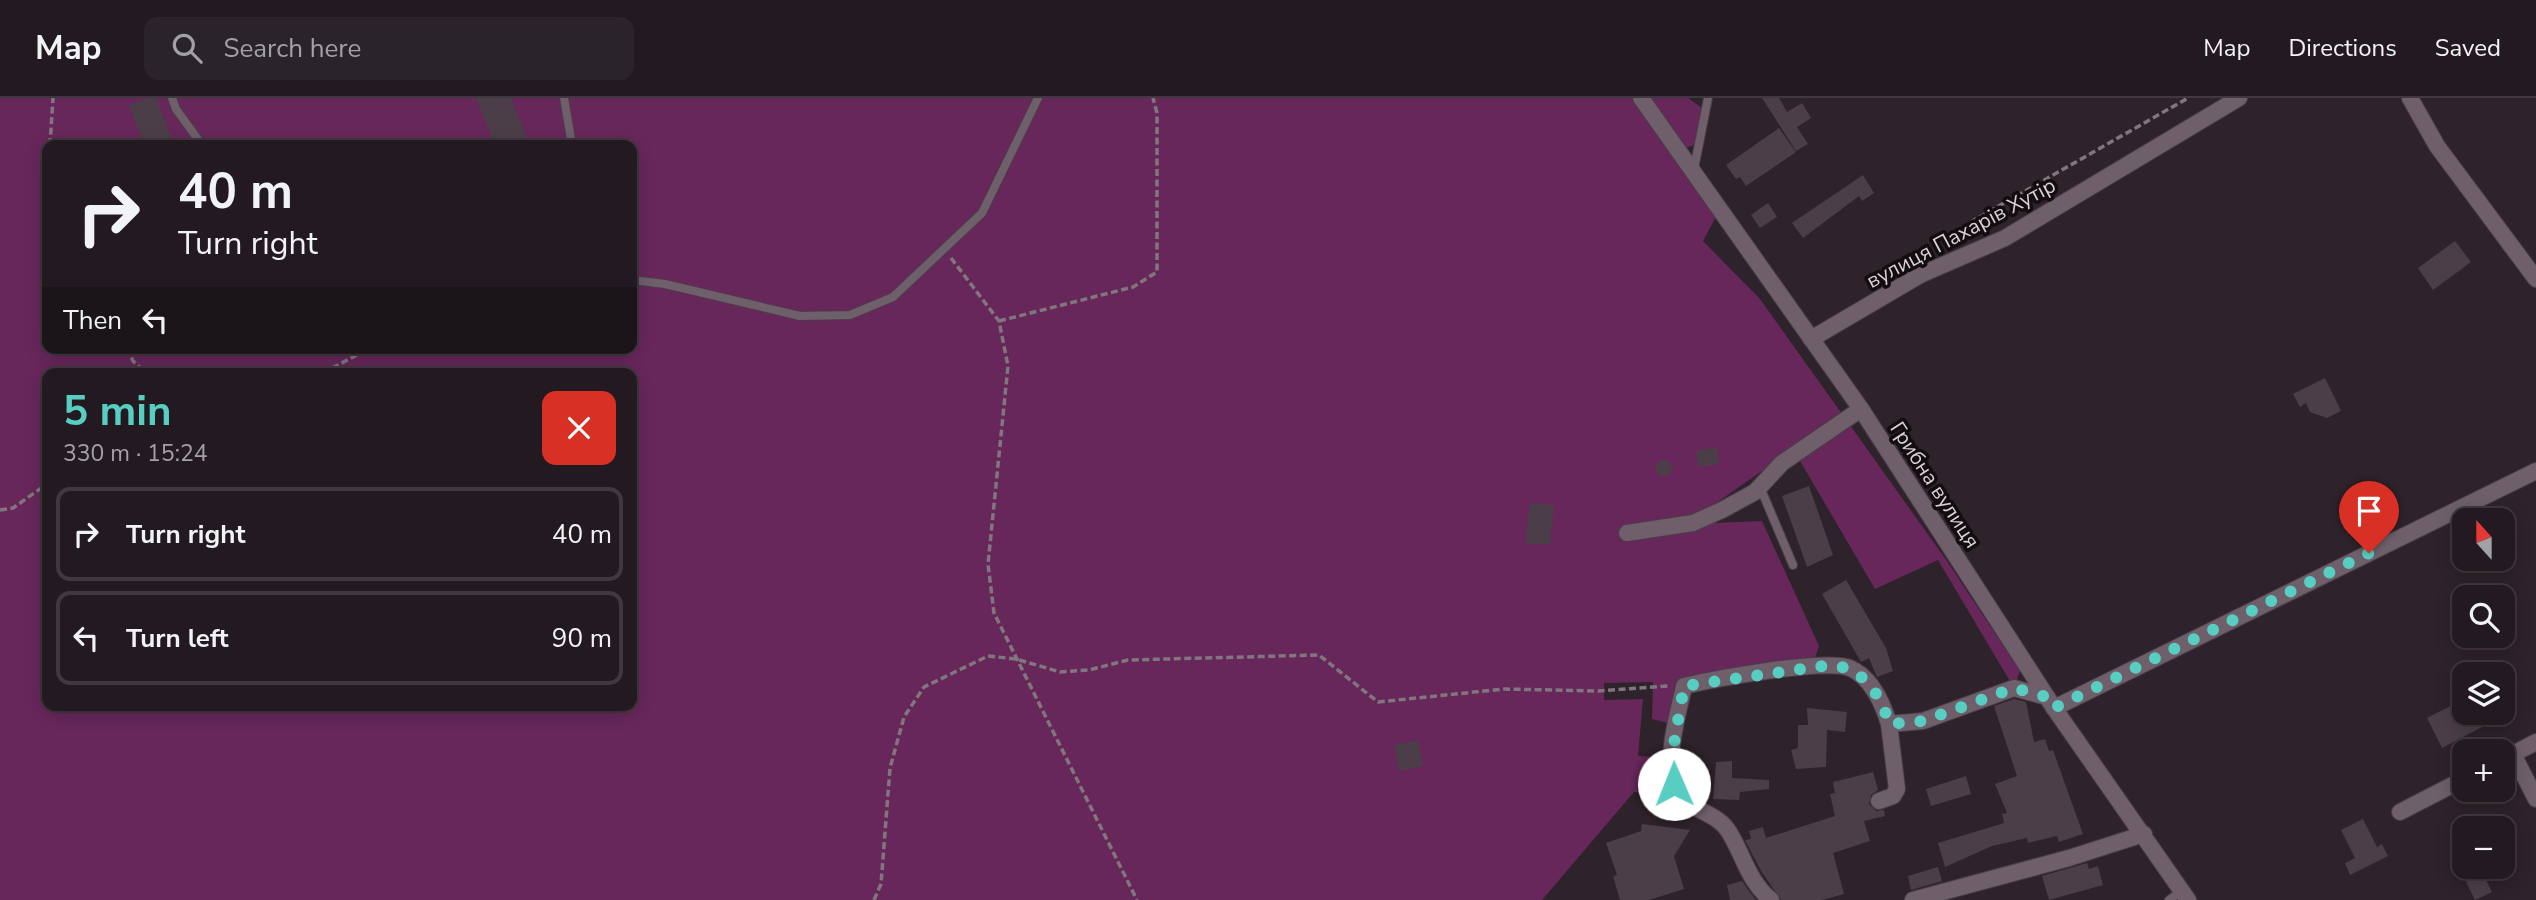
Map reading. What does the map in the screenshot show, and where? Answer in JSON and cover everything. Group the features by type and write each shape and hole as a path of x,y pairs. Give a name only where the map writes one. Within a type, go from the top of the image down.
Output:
{"street":[{"name":"Грибна вулиця","path":"1641,98 1694,169 1861,409 2025,663 2144,834 2180,897"},
{"name":"вулиця Пахарів Хутір","path":"1811,339 1920,275 2005,239 2239,98"},
{"path":"2410,98 2437,146 2536,279"},
{"path":"1627,533 1701,520 1760,487 1782,463 1861,409"},
{"path":"1889,724 1923,721 2014,688 2051,702 2536,471"},
{"path":"2014,688 2025,663"},
{"path":"1771,900 1753,883 1723,824 1688,802 1674,784 1674,744 1684,686 1812,667 1841,666 1866,680 1885,710 1889,724 1897,789 1893,796 1879,801"},
{"path":"2515,753 2536,742"},
{"path":"2515,769 2536,799"},
{"path":"2400,812 2452,785"},
{"path":"1913,900 2144,834"}],"lane":[{"path":"172,98 176,109 198,140"},
{"path":"564,98 571,140"},
{"path":"637,281 665,284 800,316 850,315 893,297 946,251 982,214 1038,98"},
{"path":"1694,169 1708,98"},
{"path":"1760,487 1793,565"}],"path":[{"path":"50,140 53,98"},
{"path":"999,321 1133,287 1157,272 1157,113 1153,98"},
{"path":"1945,264 1969,223 2188,98"},
{"path":"946,251 999,321 1008,366 988,564 994,613 1137,900"},
{"path":"130,354 141,368"},
{"path":"332,368 359,354"},
{"path":"0,510 13,508 42,488"},
{"path":"874,900 881,884 890,768 904,717 924,687 988,656 1016,659 1060,672 1089,670 1128,660 1320,655 1378,702 1504,689 1598,691 1684,686"}],"shaded area":[{"path":"0,98 1688,98 1705,110 1699,143 1680,150 1720,209 1703,241 1760,299 1947,561 2020,671 2014,688 1938,560 1875,589 1793,449 1705,511 1635,530 1687,524 1762,521 1819,646 1812,667 1691,684 1674,682 1684,686 1676,725 1652,719 1653,682 1604,683 1604,700 1643,699 1638,756 1655,757 1672,775 1679,792 1634,792 1542,900 0,900"}],"building":[{"path":"156,98 172,140 142,140 129,105"},
{"path":"476,98 511,98 528,140 493,140"},
{"path":"1762,98 1779,98 1787,112 1802,103 1811,118 1797,127 1808,144 1796,151"},
{"path":"1779,128 1796,152 1746,186 1740,177 1736,179 1726,165"},
{"path":"1863,175 1874,193 1862,201 1859,196 1803,238 1792,223"},
{"path":"1768,203 1777,217 1760,228 1751,215"},
{"path":"2455,241 2471,262 2433,290 2418,268"},
{"path":"2325,378 2341,411 2327,418 2310,412 2306,403 2300,407 2293,394"},
{"path":"1717,447 1719,464 1698,467 1696,451"},
{"path":"1664,460 1672,468 1664,476 1656,468"},
{"path":"1809,486 1833,555 1807,567 1782,496"},
{"path":"1530,503 1554,505 1550,545 1525,543"},
{"path":"1846,580 1886,648 1893,671 1877,677 1869,658 1861,662 1822,594"},
{"path":"2014,699 2026,702 2034,742 2045,739 2049,751 2053,750 2083,834 2059,842 2057,836 2028,843 2027,838 1992,846 1945,867 1938,843 2004,823 2002,814 2007,813 1995,784 2017,776 1994,706"},
{"path":"2452,705 2452,725 2484,726 2459,739 2452,739 2452,743 2442,748 2427,718"},
{"path":"1807,708 1847,712 1845,732 1827,730 1826,767 1796,769 1791,750 1798,748 1798,725 1808,725"},
{"path":"1418,740 1423,766 1399,771 1394,745"},
{"path":"1732,761 1732,778 1769,780 1769,789 1740,792 1739,800 1713,799 1716,762"},
{"path":"1873,772 1878,790 1871,795 1869,804 1876,811 1884,810 1885,816 1864,821 1870,841 1833,853 1844,894 1822,900 1781,900 1761,871 1745,840 1751,839 1749,831 1763,827 1766,838 1835,816 1830,794 1835,793 1833,782"},
{"path":"1966,776 1971,794 1931,806 1926,789"},
{"path":"2363,819 2377,847 2382,844 2388,856 2350,875 2345,863 2355,858 2341,830"},
{"path":"1642,824 1690,830 1674,856 1684,889 1649,900 1620,900 1613,876 1617,875 1606,843 1641,831"},
{"path":"2087,863 2089,869 2098,866 2103,885 2049,900 2042,876"},
{"path":"1938,867 1942,881 1911,890 1908,876"},
{"path":"2486,879 2492,892 2475,900 2466,882"},
{"path":"1742,881 1756,900 1730,900 1727,885"}],"route":[{"path":"1674,784 1674,744 1684,686 1830,665 1848,667 1866,680 1885,710 1889,724 1923,721 2014,688 2047,697 2054,708 2369,553"}]}
